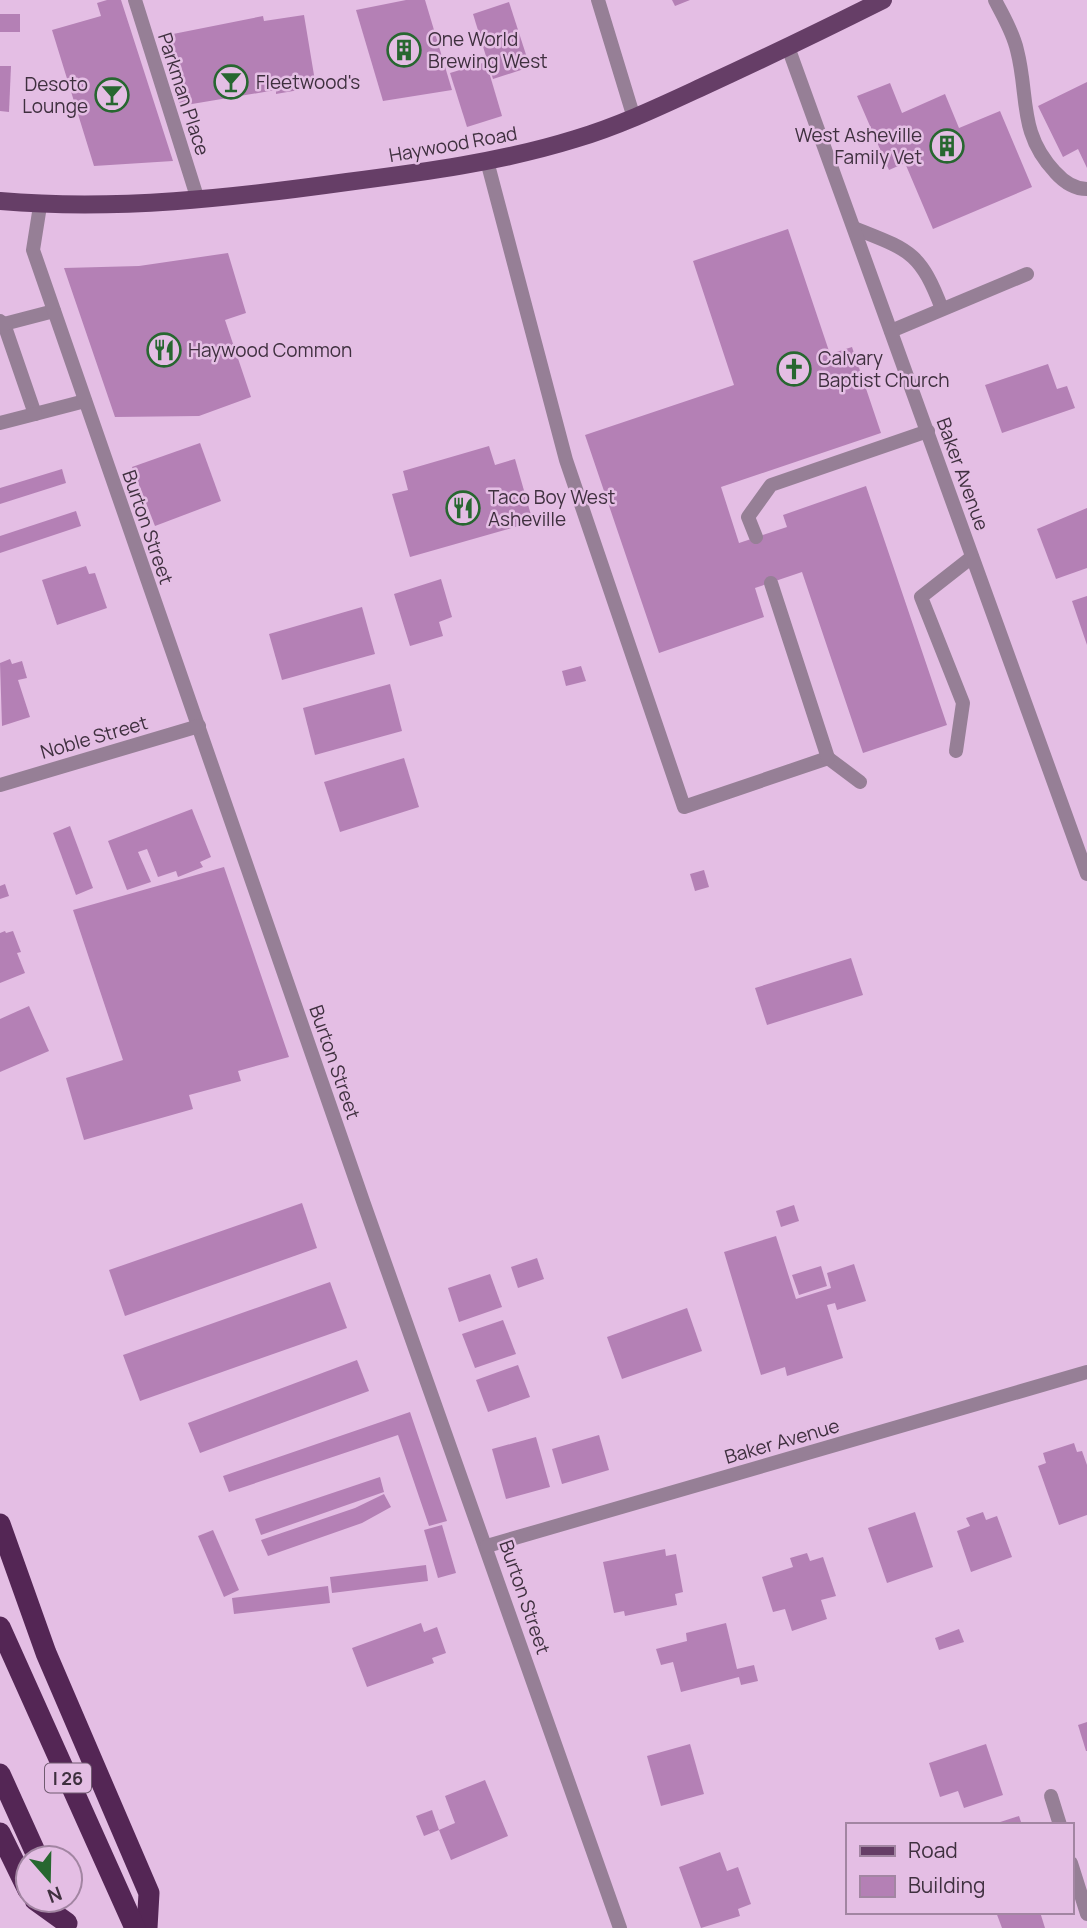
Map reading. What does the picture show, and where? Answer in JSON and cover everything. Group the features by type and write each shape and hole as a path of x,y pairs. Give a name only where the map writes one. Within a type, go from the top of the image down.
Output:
{"highway":[{"path":"0,1524 46,1653 149,1893 147,1928"},
{"name":"I 26","path":"0,1627 135,1928"},
{"path":"0,1774 32,1844"},
{"path":"0,1833 14,1861"},
{"path":"53,1914 68,1926"}],"main road":[{"name":"Haywood Road","path":"0,201 40,206 198,200 487,161 576,139 634,118 883,0"}],"street":[{"name":"Parkman Place","path":"135,0 198,200"},
{"path":"598,0 634,118"},
{"path":"995,0 1018,51 1024,114 1042,158 1063,181 1087,189"},
{"name":"Baker Avenue","path":"788,47 1087,874"},
{"path":"487,161 513,250 566,460 684,807 828,758"},
{"name":"Burton Street","path":"40,206 33,250 364,1204 620,1928"},
{"path":"853,228 899,247 917,259 942,309"},
{"path":"891,331 1027,274"},
{"path":"36,414 2,323 54,310"},
{"path":"0,360 17,362"},
{"path":"0,423 85,401"},
{"path":"756,537 748,517 771,485 928,431"},
{"path":"956,751 963,703 921,597 972,557"},
{"path":"771,583 828,758 860,782"},
{"name":"Noble Street","path":"0,785 199,726"},
{"name":"Baker Avenue","path":"487,1546 1087,1372"},
{"path":"1051,1796 1059,1823"},
{"path":"1073,1869 1087,1914"}],"building":[{"name":"Desoto Lounge","path":"121,0 173,161 94,166 52,30 101,16 97,3"},
{"name":"One World Brewing West","path":"406,0 425,0 452,90 383,101 356,10"},
{"path":"672,0 690,0 675,6"},
{"path":"509,2 530,67 493,79 473,14"},
{"path":"0,14 20,14 20,32 0,32"},
{"path":"304,15 316,87 276,94 276,90 180,106 168,35 263,16 264,21"},
{"path":"486,62 502,116 467,127 450,73"},
{"path":"0,66 11,66 9,112 0,111"},
{"path":"1087,82 1087,168 1078,149 1063,157 1038,106"},
{"name":"West Asheville Family Vet","path":"890,83 902,113 945,94 959,128 1000,111 1032,187 933,229 905,163 889,170 857,96"},
{"path":"788,229 830,354 852,347 881,433 721,487 739,543 787,527 783,515 866,486 947,725 863,753 802,572 755,588 764,617 659,653 585,435 734,385 693,261"},
{"name":"Haywood Common","path":"228,253 246,313 225,320 251,397 199,416 115,417 64,268 139,266"},
{"path":"1048,364 1057,389 1067,386 1075,408 1002,433 985,385"},
{"path":"200,443 221,501 155,526 132,467"},
{"name":"Taco Boy West Asheville","path":"489,446 495,465 515,459 533,522 410,557 392,494 408,490 403,471"},
{"path":"62,469 66,483 0,504 0,488"},
{"path":"1087,508 1087,568 1056,579 1037,529"},
{"path":"76,511 81,526 0,553 0,536"},
{"path":"86,566 89,574 95,573 107,608 57,625 42,580"},
{"path":"441,579 452,617 439,622 443,636 410,646 394,594"},
{"path":"1087,596 1087,645 1072,601"},
{"path":"362,607 375,654 282,680 269,634"},
{"path":"10,659 12,664 22,661 27,678 18,680 30,717 2,726 0,663"},
{"path":"581,666 586,681 566,686 562,671"},
{"path":"390,684 402,731 315,755 303,708"},
{"path":"404,758 419,807 340,832 324,782"},
{"path":"192,809 211,857 200,862 203,867 178,877 176,871 158,877 147,849 138,852 151,882 127,890 108,841"},
{"path":"70,826 93,888 76,895 53,833"},
{"path":"224,867 289,1057 238,1071 241,1081 189,1095 193,1109 84,1140 66,1078 123,1060 73,910"},
{"path":"704,870 709,887 695,891 690,874"},
{"path":"5,884 9,896 0,899 0,886"},
{"path":"13,931 21,952 17,953 25,973 0,983 0,933"},
{"path":"851,958 863,995 767,1025 755,988"},
{"path":"29,1006 49,1051 0,1072 0,1019"},
{"path":"302,1203 317,1248 125,1316 109,1270"},
{"path":"794,1205 799,1221 781,1227 776,1211"},
{"path":"776,1236 796,1299 831,1288 827,1273 854,1264 866,1301 837,1310 835,1303 827,1305 843,1358 787,1376 785,1367 761,1375 724,1252"},
{"path":"537,1258 544,1279 518,1288 511,1267"},
{"path":"821,1266 827,1286 799,1295 792,1275"},
{"path":"490,1274 502,1307 459,1322 448,1288"},
{"path":"330,1282 347,1328 140,1401 123,1355"},
{"path":"687,1308 702,1351 622,1379 607,1337"},
{"path":"503,1320 516,1354 475,1368 462,1334"},
{"path":"357,1360 369,1391 200,1453 188,1423"},
{"path":"518,1365 530,1397 488,1412 476,1380"},
{"path":"410,1412 447,1521 429,1526 398,1435 229,1492 223,1476"},
{"path":"599,1435 609,1470 562,1484 552,1449"},
{"path":"536,1437 550,1487 506,1499 492,1449"},
{"path":"1074,1443 1077,1452 1082,1451 1087,1465 1087,1515 1059,1525 1038,1466 1046,1463 1043,1453"},
{"path":"380,1477 384,1492 261,1535 255,1519"},
{"path":"384,1494 391,1507 362,1523 268,1556 261,1540 355,1508"},
{"path":"915,1512 933,1567 887,1583 868,1528"},
{"path":"983,1512 986,1520 997,1516 1012,1557 971,1572 957,1531 970,1526 966,1518"},
{"path":"442,1525 456,1573 438,1578 424,1530"},
{"path":"213,1530 239,1590 224,1597 198,1536"},
{"path":"665,1549 666,1556 676,1554 683,1592 675,1594 677,1605 625,1616 624,1611 614,1613 603,1562"},
{"path":"807,1553 810,1561 823,1557 836,1596 821,1600 827,1619 792,1631 785,1609 773,1612 762,1577 793,1567 790,1558"},
{"path":"426,1565 428,1581 332,1593 330,1577"},
{"path":"328,1586 330,1603 234,1614 232,1598"},
{"path":"421,1623 424,1632 437,1627 446,1653 432,1658 434,1663 367,1687 352,1648"},
{"path":"726,1623 737,1669 754,1665 758,1681 741,1685 739,1677 681,1692 673,1662 661,1665 656,1649 687,1641 686,1633"},
{"path":"959,1629 964,1642 939,1650 935,1638"},
{"path":"1087,1722 1087,1751 1086,1751 1078,1725"},
{"path":"690,1744 704,1794 661,1806 647,1756"},
{"path":"986,1744 1003,1795 964,1808 958,1791 940,1797 929,1763"},
{"path":"485,1780 508,1836 451,1860 439,1830 455,1823 445,1796"},
{"path":"432,1810 439,1830 424,1836 416,1816"},
{"path":"1019,1816 1021,1823 997,1823"},
{"path":"720,1852 727,1871 738,1867 751,1904 738,1909 740,1916 701,1928 679,1867"},
{"path":"997,1914 1041,1914 1045,1928 1002,1928"}],"place":[{"name":"One World Brewing West","path":"404,50"},
{"name":"Fleetwood's","path":"231,82"},
{"name":"Desoto Lounge","path":"112,95"},
{"name":"West Asheville Family Vet","path":"947,146"},
{"name":"Haywood Common","path":"164,350"},
{"name":"Calvary Baptist Church","path":"794,369"},
{"name":"Taco Boy West Asheville","path":"463,508"}]}
